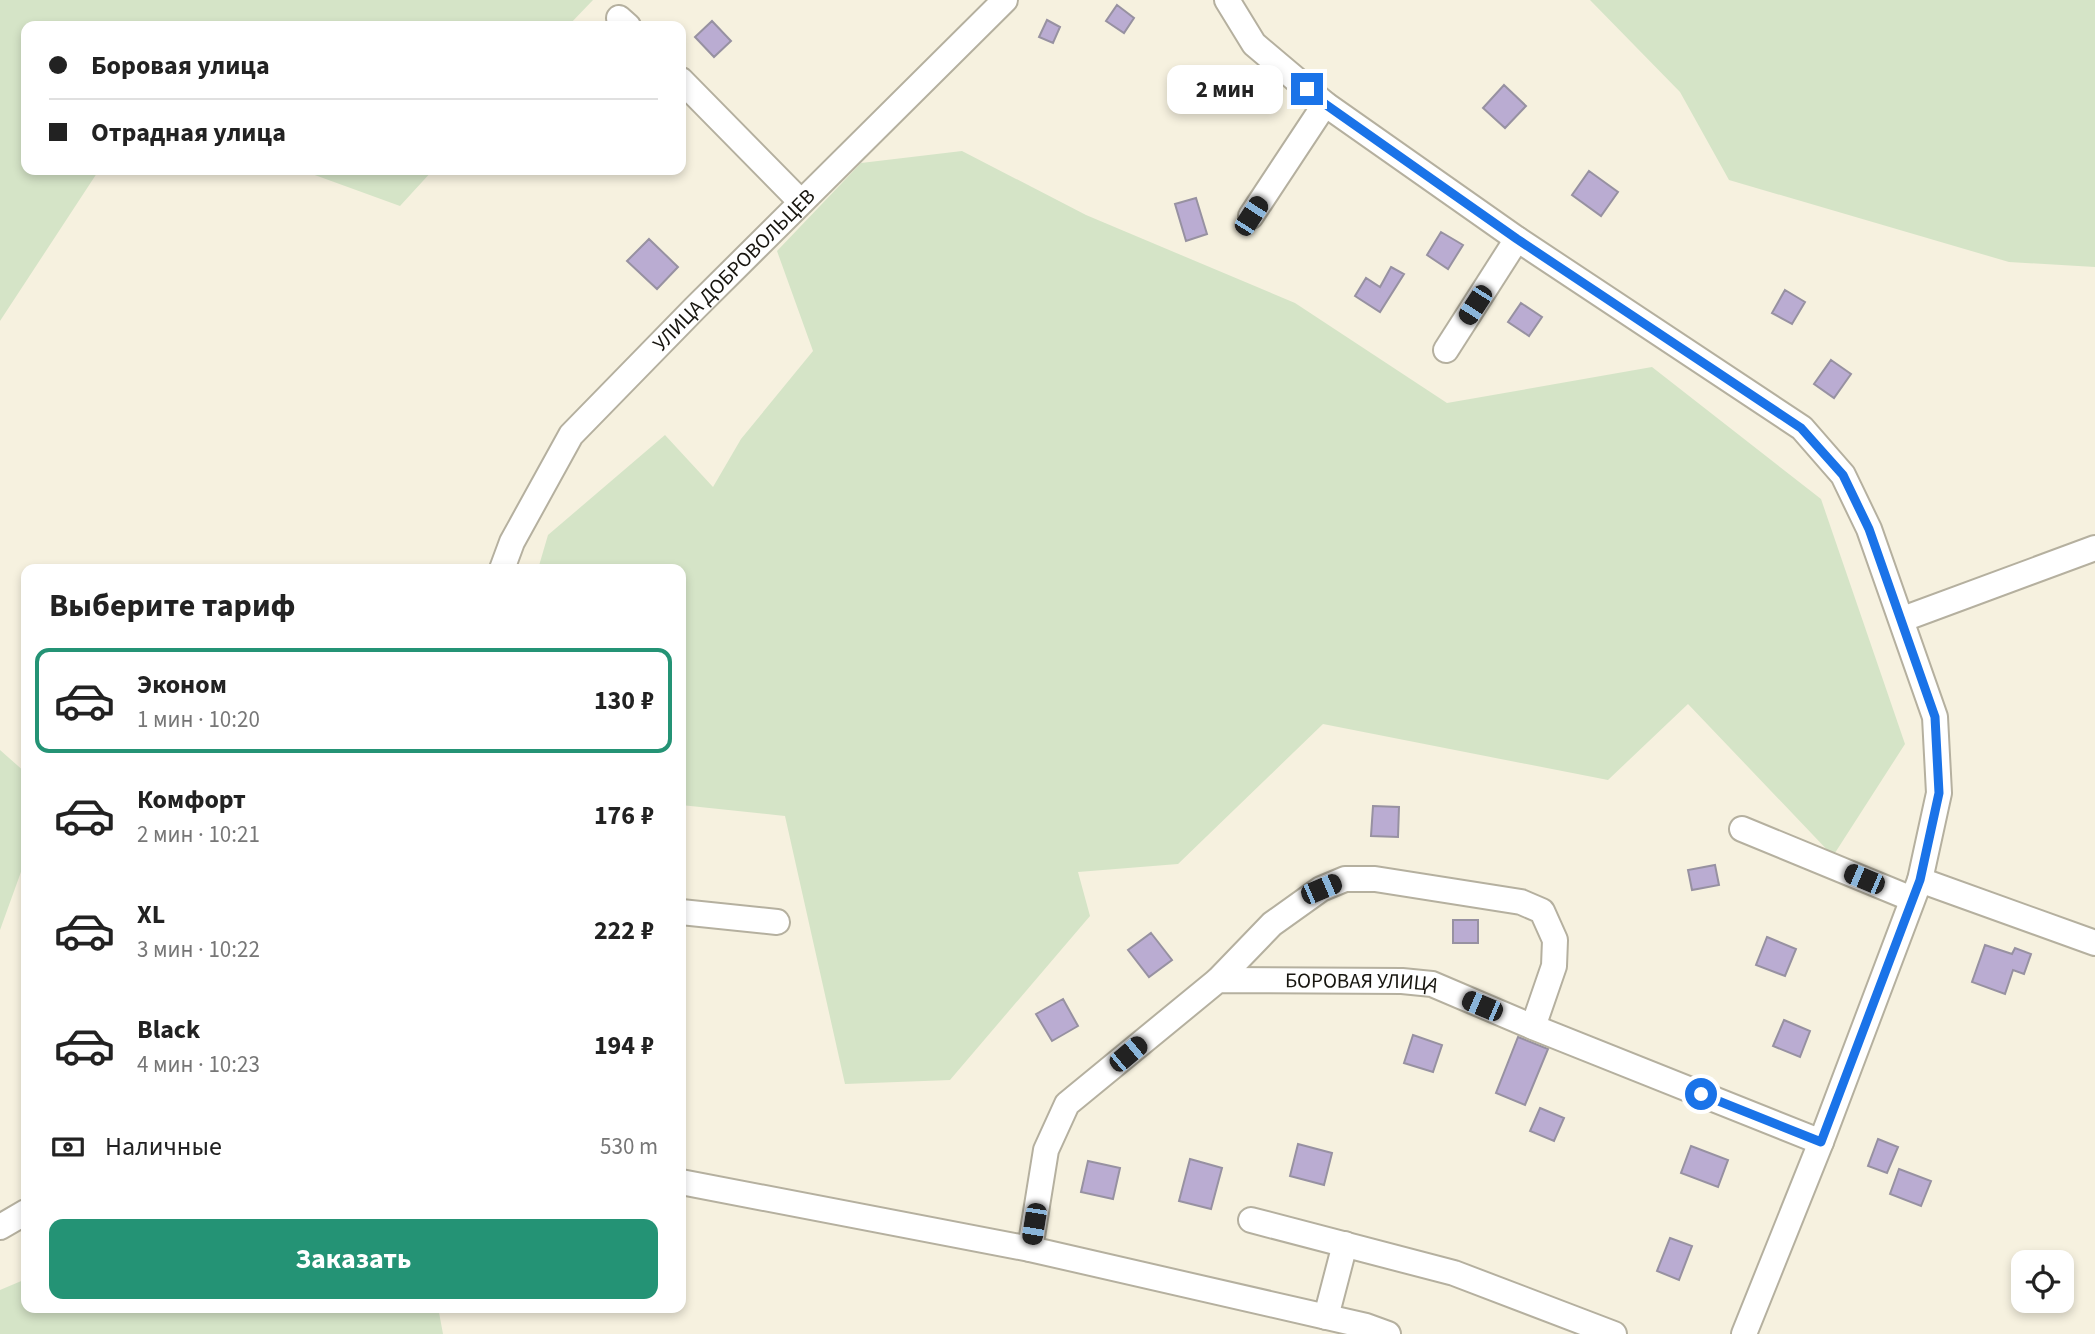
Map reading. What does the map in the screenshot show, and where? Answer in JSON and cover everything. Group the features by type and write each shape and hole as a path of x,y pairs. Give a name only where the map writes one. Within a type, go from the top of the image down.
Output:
{"street":[{"name":"УЛИЦА ДОБРОВОЛЬЦЕВ","path":"504,564 512,542 571,435 1005,0"},
{"path":"1227,0 1254,44 1325,104 1517,239 1801,428 1843,475 1869,529 1903,619 1935,717 1939,793 1916,890 1821,1142 1744,1334"},
{"path":"686,85 801,202"},
{"path":"1251,216 1325,104"},
{"path":"1446,350 1517,239"},
{"path":"1903,619 2095,548"},
{"path":"1742,829 1916,890 2095,943"},
{"path":"1030,1249 1046,1150 1067,1104 1218,979 1272,924 1321,889 1345,879 1388,881 1521,902 1542,911 1555,940 1554,966 1533,1027"},
{"path":"686,913 777,922"},
{"name":"БОРОВАЯ УЛИЦА","path":"1218,979 1402,981 1432,984 1821,1142"},
{"path":"686,1183 1030,1249 1366,1326 1388,1334"},
{"path":"0,1227 21,1215"},
{"path":"1251,1220 1454,1273 1614,1334"},
{"path":"1326,1317 1345,1244"}],"green space":[{"path":"0,0 593,0 573,21 21,21 21,175 96,175 0,321"},
{"path":"1590,0 2095,0 2095,267 2009,262 1729,180 1680,92"},
{"path":"962,151 1086,215 1295,303 1447,403 1652,367 1821,499 1905,744 1833,856 1688,704 1608,780 1323,724 1178,864 1078,872 1090,916 950,1080 845,1084 785,816 686,806 686,564 539,564 548,535 665,435 713,487 741,439 813,351 777,251 861,163"},
{"path":"315,175 428,175 400,206"},
{"path":"0,750 21,769 21,872 0,930"},
{"path":"21,1281 21,1313 439,1313 443,1334 0,1334 0,1290"}],"building":[{"path":"1117,5 1134,18 1124,33 1106,21"},
{"path":"1047,20 1060,27 1053,43 1039,37"},
{"path":"712,21 731,41 714,57 695,37"},
{"path":"1504,85 1526,106 1505,128 1483,108"},
{"path":"1589,171 1618,192 1601,216 1572,195"},
{"path":"1196,198 1207,234 1186,241 1175,204"},
{"path":"1441,232 1463,245 1448,269 1427,255"},
{"path":"649,239 678,267 657,289 627,261"},
{"path":"1391,267 1404,274 1380,312 1355,296 1366,278 1380,287"},
{"path":"1785,290 1805,302 1792,324 1772,313"},
{"path":"1521,303 1542,317 1529,336 1508,322"},
{"path":"1831,360 1851,374 1834,398 1814,384"},
{"path":"1373,806 1399,807 1398,837 1371,836"},
{"path":"1715,865 1719,885 1692,890 1688,870"},
{"path":"1453,920 1478,920 1478,943 1453,943"},
{"path":"1151,933 1172,960 1149,977 1128,950"},
{"path":"1767,937 1796,949 1785,976 1756,965"},
{"path":"1985,945 2012,954 2015,948 2031,954 2024,974 2013,970 2005,994 1972,982"},
{"path":"1063,999 1078,1026 1052,1041 1036,1014"},
{"path":"1784,1020 1810,1031 1800,1057 1773,1046"},
{"path":"1413,1035 1442,1045 1433,1072 1404,1063"},
{"path":"1518,1037 1548,1049 1525,1105 1496,1093"},
{"path":"1540,1108 1564,1118 1554,1141 1530,1131"},
{"path":"1878,1139 1898,1147 1887,1173 1868,1166"},
{"path":"1298,1144 1332,1153 1324,1185 1290,1176"},
{"path":"1691,1146 1728,1160 1718,1187 1681,1173"},
{"path":"1190,1159 1222,1168 1211,1209 1179,1201"},
{"path":"1088,1161 1120,1168 1113,1199 1081,1192"},
{"path":"1899,1169 1931,1181 1921,1206 1890,1194"},
{"path":"1670,1238 1692,1246 1679,1280 1657,1271"}],"route":[{"path":"1307,89 1517,239 1801,428 1843,475 1869,529 1903,619 1935,717 1939,793 1920,880 1821,1142 1701,1094"}]}
